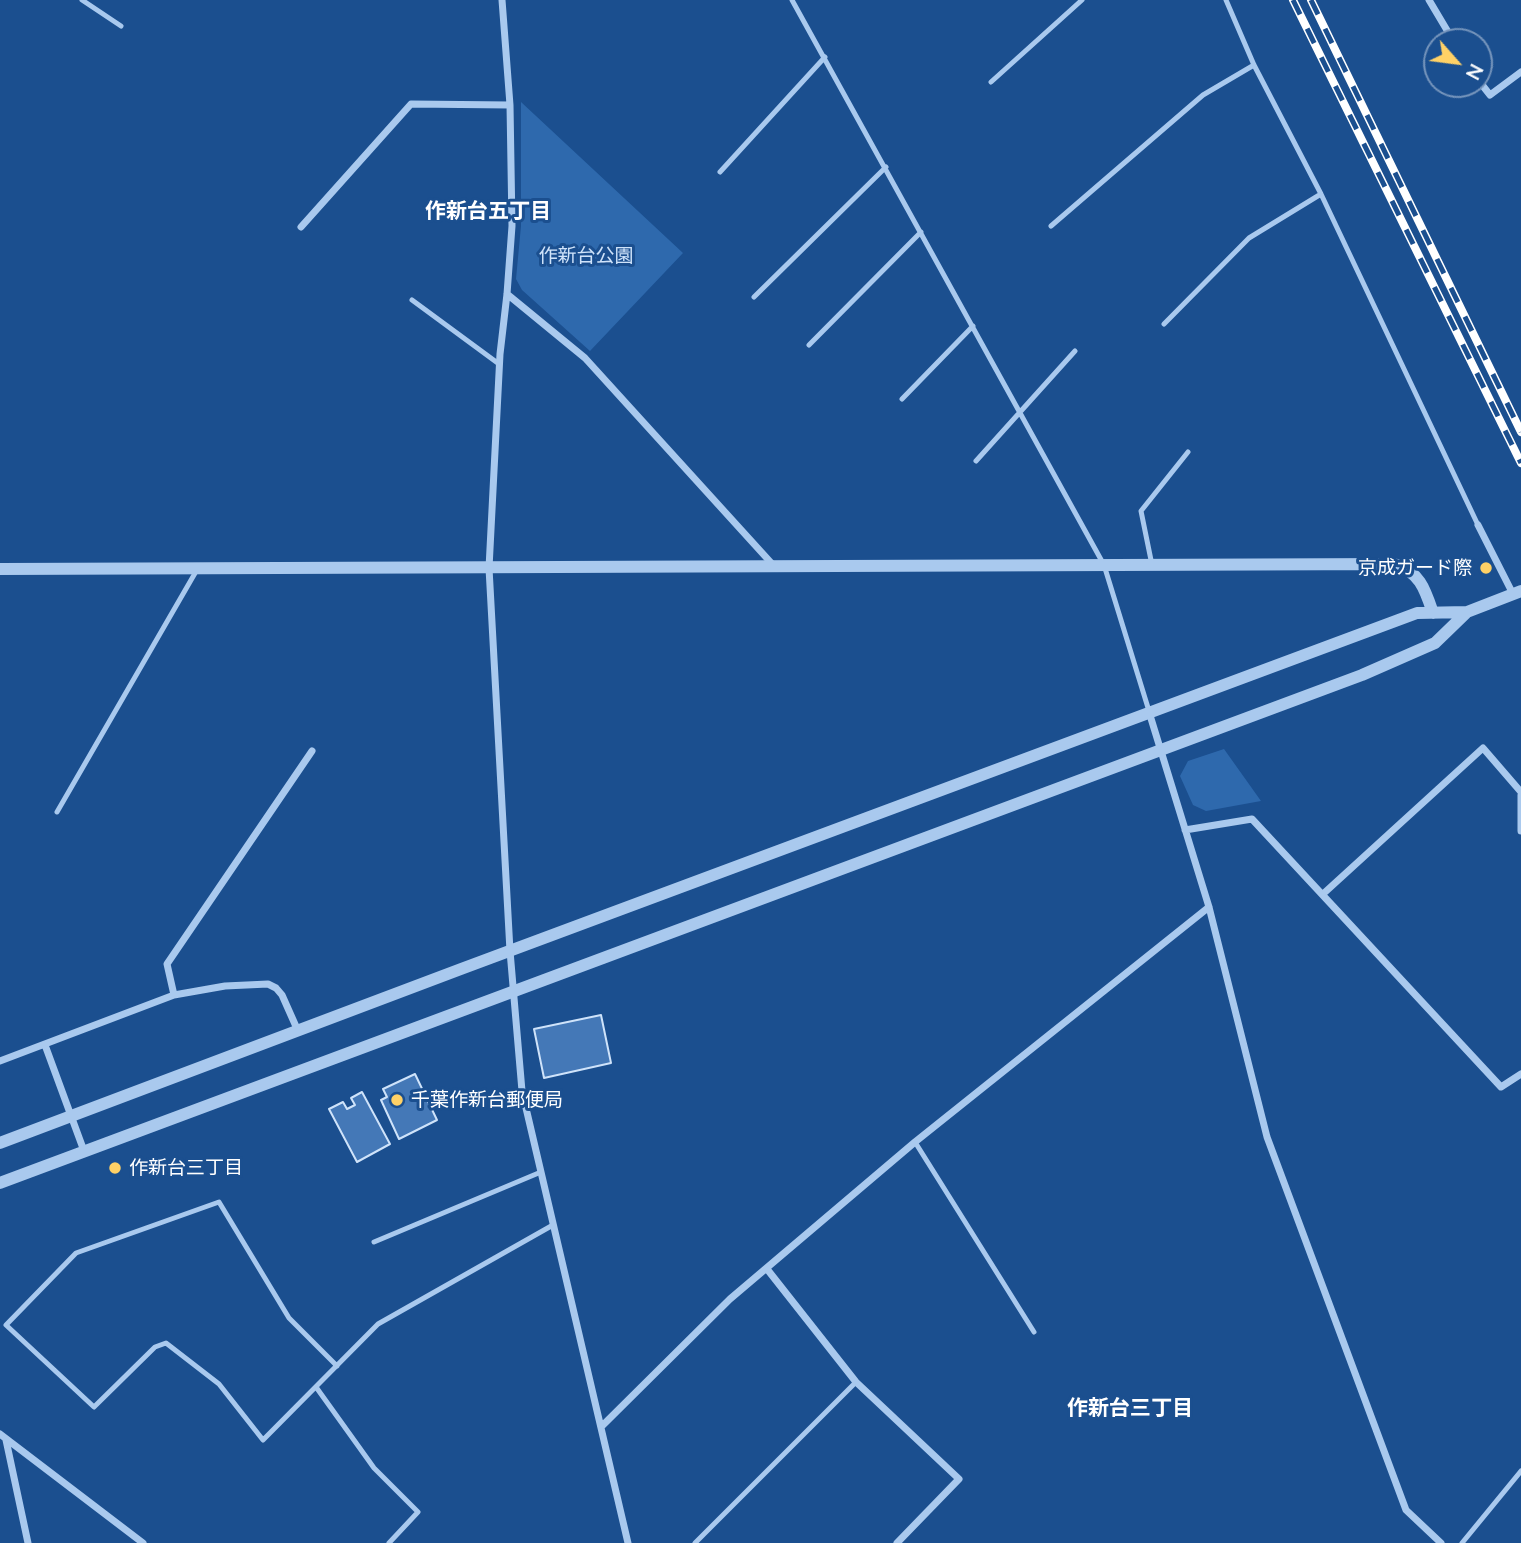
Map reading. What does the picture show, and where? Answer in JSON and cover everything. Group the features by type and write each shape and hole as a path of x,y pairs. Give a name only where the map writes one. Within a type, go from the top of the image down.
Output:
{"street":[{"path":"502,0 510,105 512,226 499,364 489,568 513,991 522,1091 628,1543"},
{"path":"1429,0 1446,28"},
{"path":"1493,93 1521,72"},
{"path":"301,227 411,104 510,105"},
{"path":"507,294 585,358 774,567"},
{"path":"0,1143 1417,613 1467,612 1517,592 1478,525"},
{"path":"0,569 1394,564 1409,571 1422,582 1433,613"},
{"path":"0,1183 1362,675 1435,643 1467,612"},
{"path":"1149,712 1209,907 1267,1137 1406,1510 1441,1543"},
{"path":"1323,894 1483,748 1521,793 1521,831"},
{"path":"174,995 167,964 312,751"},
{"path":"1185,830 1252,819 1501,1087 1521,1074"},
{"path":"601,1427 730,1299 915,1142 1209,907"},
{"path":"0,1061 174,995 225,986 268,984 276,988 282,995 298,1031"},
{"path":"45,1045 84,1151"},
{"path":"767,1269 856,1382 959,1479 897,1543"},
{"path":"3,1436 28,1543"},
{"path":"3,1436 144,1543"}],"lane":[{"path":"82,0 121,26"},
{"path":"792,0 1104,565 1149,712"},
{"path":"991,82 1082,0"},
{"path":"1226,0 1254,65 1321,194 1478,525"},
{"path":"720,172 825,57"},
{"path":"1051,226 1203,95 1254,65"},
{"path":"754,297 886,167"},
{"path":"1164,324 1249,238 1321,194"},
{"path":"809,345 921,232"},
{"path":"412,300 499,364"},
{"path":"902,399 973,326"},
{"path":"976,461 1075,351"},
{"path":"1152,565 1141,511 1188,452"},
{"path":"57,812 198,568"},
{"path":"915,1142 1034,1332"},
{"path":"374,1242 541,1172"},
{"path":"337,1366 289,1318 219,1202 76,1253 6,1325 94,1407 155,1347 166,1343 219,1384 264,1440 337,1366 378,1324 553,1225"},
{"path":"695,1543 856,1382"},
{"path":"316,1387 374,1468 418,1512 389,1543"},
{"path":"1462,1543 1521,1471"}],"green space":[{"name":"作新台公園","path":"521,102 683,253 590,351 522,290 516,279 521,226"},
{"path":"1224,749 1261,801 1206,811 1193,805 1180,776 1188,761"}],"building":[{"path":"601,1015 611,1063 544,1078 534,1029"},
{"path":"415,1074 437,1120 399,1139 381,1100 387,1097 383,1089"},
{"path":"362,1092 390,1144 357,1162 329,1109 343,1102 347,1109 355,1105 351,1098"}],"railway":[{"path":"1293,0 1521,463"},
{"path":"1311,0 1521,432"}],"place":[{"name":"京成ガード際","path":"1486,568"},
{"name":"千葉作新台郵便局","path":"397,1100"},
{"name":"作新台三丁目","path":"115,1168"}],"district":[{"name":"作新台五丁目","path":"488,211"},
{"name":"作新台三丁目","path":"1130,1408"}]}
